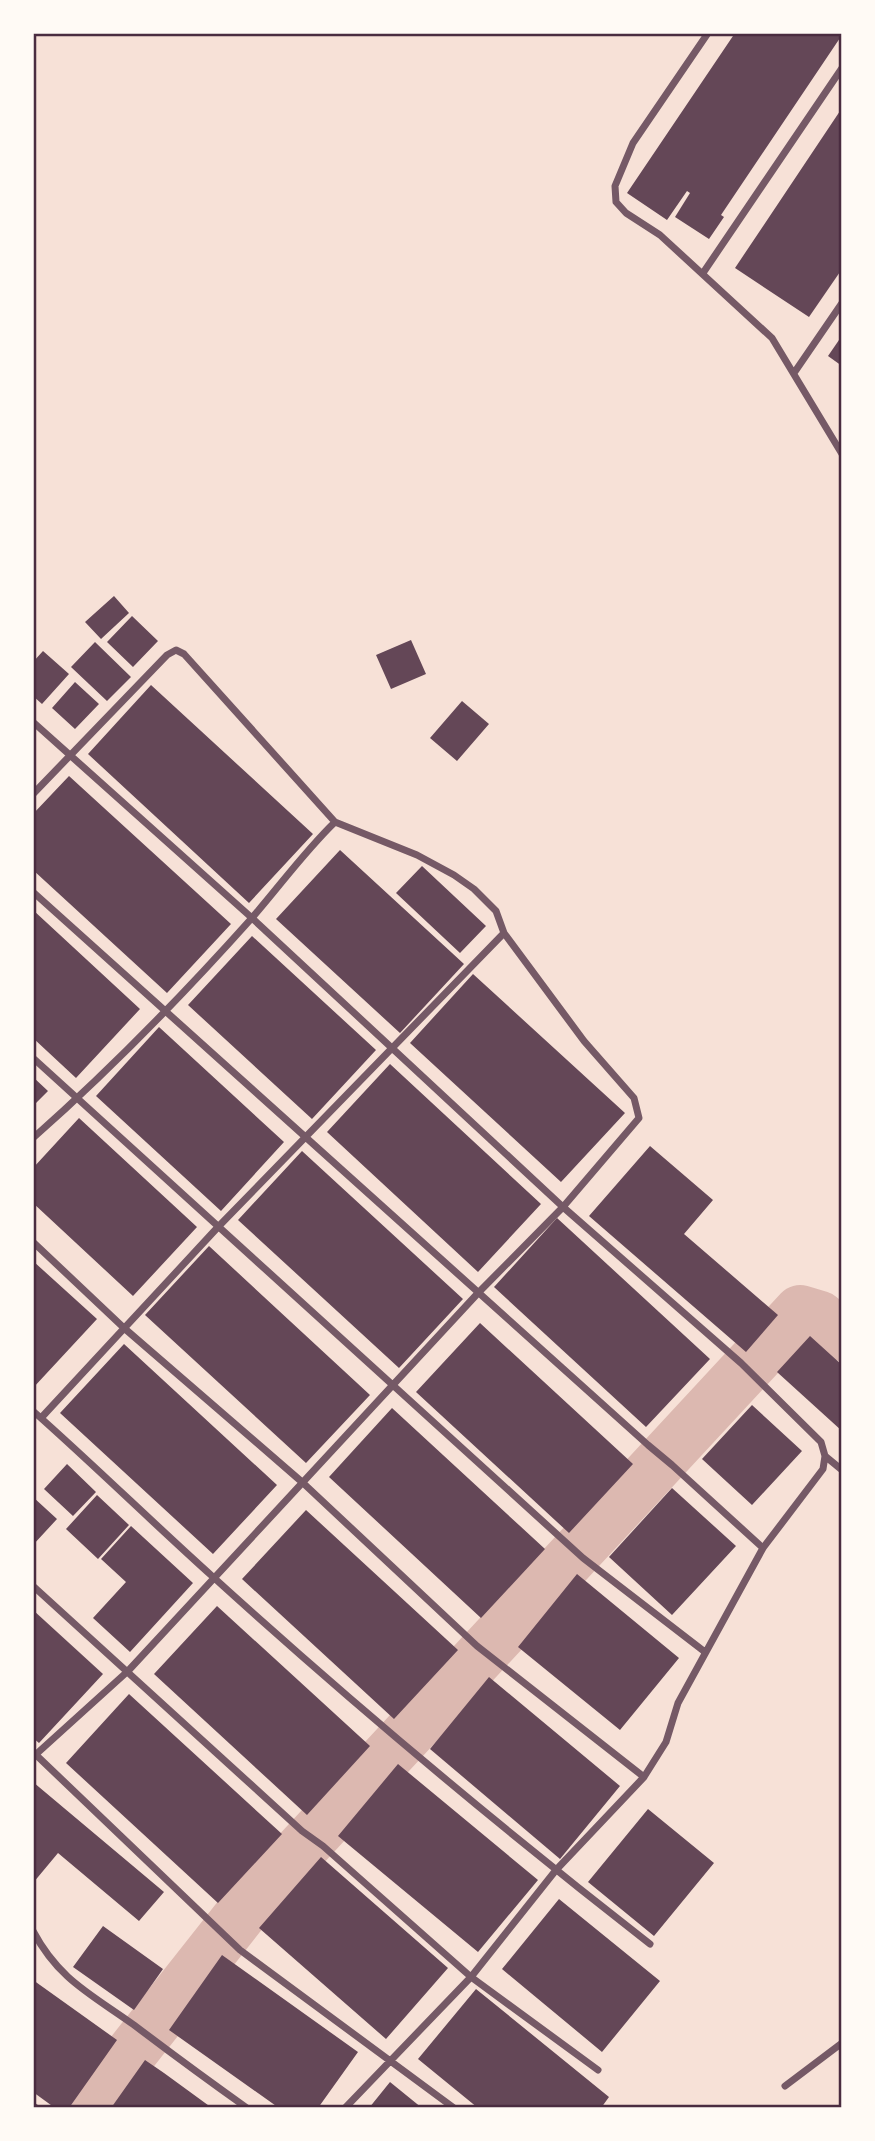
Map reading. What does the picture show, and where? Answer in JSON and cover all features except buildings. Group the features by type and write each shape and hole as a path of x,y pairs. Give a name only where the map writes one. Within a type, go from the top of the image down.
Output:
{"street":[{"path":"708,33 633,143 615,186 616,202 626,213 660,235 704,273 772,338 842,454"},
{"path":"704,273 842,68"},
{"path":"794,373 842,303"},
{"path":"33,794 167,655 176,650 184,654 335,822 417,856 474,889 496,911 504,933 584,1041 634,1098 639,1118 563,1207 479,1292 128,1671 34,1755 240,1950 454,2108"},
{"path":"33,722 252,918 563,1207 741,1363 821,1442 825,1456 822,1469 763,1548 678,1703 666,1742 644,1777 556,1870 471,1977 345,2108"},
{"path":"33,1138 77,1100 165,1010 252,918 312,845 335,822"},
{"path":"33,892 763,1548"},
{"path":"41,1418 218,1227 504,933"},
{"path":"33,1058 583,1558 705,1652"},
{"path":"33,1242 124,1328 303,1482 477,1646 644,1777"},
{"path":"33,1411 214,1578 413,1751 650,1944"},
{"path":"825,1456 842,1470"},
{"path":"33,1586 302,1831 323,1846 471,1977 598,2070"},
{"path":"33,1931 61,1972 87,1994 133,2024 247,2108"},
{"path":"33,1951 43,1949"},
{"path":"785,2086 842,2043"}],"waterway":[{"path":"88,2108 241,1914 800,1311 820,1317 842,1335"}]}
